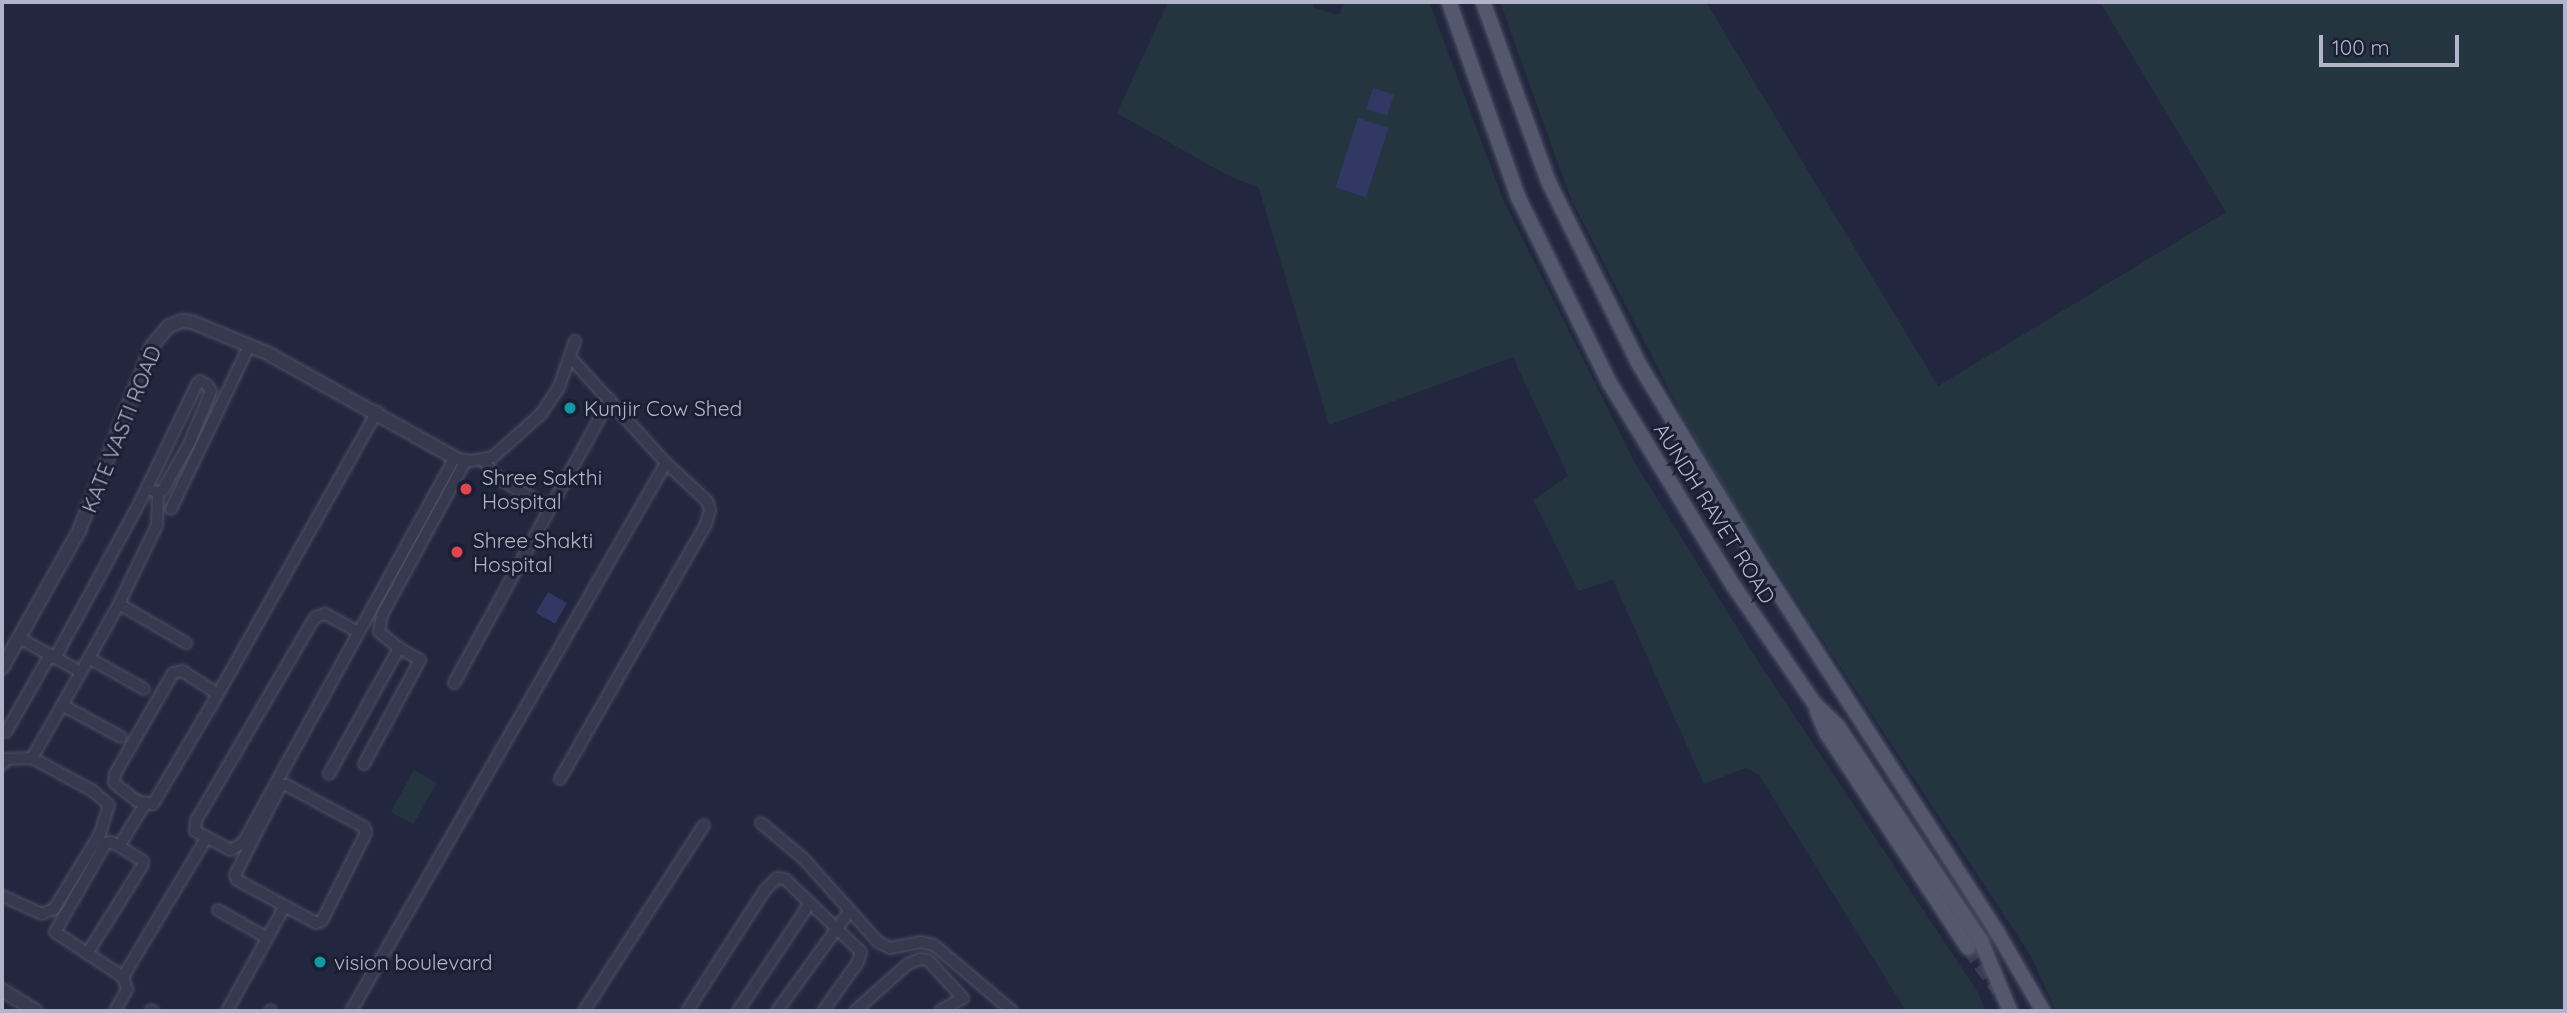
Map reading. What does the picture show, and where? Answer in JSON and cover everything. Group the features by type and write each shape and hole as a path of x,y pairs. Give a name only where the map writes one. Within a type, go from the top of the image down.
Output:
{"main road":[{"name":"AUNDH RAVET ROAD","path":"1449,2 1518,197 1609,382 1733,585 1814,703 1837,725 1981,941 2010,1011"},
{"name":"AUNDH RAVET ROAD","path":"1483,2 1549,183 1639,364 1760,564 1997,932 2043,1011"},
{"path":"1814,703 1827,734 1968,947"}],"street":[{"name":"KATE VASTI ROAD","path":"2,668 91,504 159,334 169,326 182,321 192,321 249,346 461,459"},
{"path":"461,459 484,461 493,457 551,402 575,341"},
{"path":"171,509 249,346"},
{"path":"560,779 710,517 707,502 666,463 570,357"},
{"path":"6,732 147,488 200,381 211,391 189,444 163,490 158,493"},
{"path":"454,683 610,399"},
{"path":"218,694 182,670 173,673 113,779 136,801 153,804 218,694 377,412"},
{"path":"358,632 325,614 316,617 196,821 195,831 230,850 243,843 358,632 461,459"},
{"path":"364,764 420,660 398,648 379,632 380,621 461,459"},
{"path":"484,461 496,477 550,508"},
{"path":"351,1011 666,463"},
{"path":"147,488 158,493"},
{"path":"32,758 119,604 158,525 158,493"},
{"path":"119,604 186,643"},
{"path":"19,638 81,672"},
{"path":"330,774 398,648"},
{"path":"89,658 144,689"},
{"path":"62,705 121,737"},
{"path":"2,765 6,759 32,758 93,791 109,805 100,834 66,894 54,909 42,914 2,896"},
{"path":"281,785 286,785 364,827 366,833 322,921 316,923 285,906 237,880 235,875 281,785"},
{"path":"119,846 145,804"},
{"path":"761,823 804,859 866,933 890,948 920,943 934,945 1012,1011"},
{"path":"584,1011 704,825"},
{"path":"123,977 206,839"},
{"path":"87,954 142,866 143,861 111,842 106,843 56,929 57,935 123,977 127,989 115,1011"},
{"path":"687,1011 777,878 785,879 861,952 858,962 823,1011"},
{"path":"738,1011 810,903"},
{"path":"227,1011 285,906"},
{"path":"218,910 267,938"},
{"path":"777,1011 849,912"},
{"path":"855,1011 908,964 920,959 928,960 963,998 940,1011"},
{"path":"2,990 36,1011"}],"shaded area":[{"path":"1168,2 1315,2 1313,7 1338,15 1346,2 1429,2 1504,202 1635,463 1761,666 1979,994 1985,1011 1906,1011 1759,775 1746,768 1704,784 1613,580 1578,591 1533,500 1568,476 1513,357 1329,425 1259,188 1225,174 1117,113"},
{"path":"1500,2 1706,2 1938,386 2226,212 2100,2 2565,2 2565,1011 2056,1011 2031,956 1735,507 1682,415 1570,197"},
{"path":"414,770 437,783 413,825 391,812"}],"water":[{"path":"1373,88 1394,95 1387,116 1366,109"},
{"path":"1358,118 1388,128 1366,197 1335,187"},
{"path":"548,592 567,603 555,624 536,613"}],"tunnel":[{"path":"1968,948 1999,991"}],"place":[{"name":"Kunjir Cow Shed","path":"570,408"},
{"name":"Shree Sakthi Hospital","path":"466,489"},
{"name":"Shree Shakti Hospital","path":"457,552"},
{"name":"vision boulevard","path":"320,962"}]}
